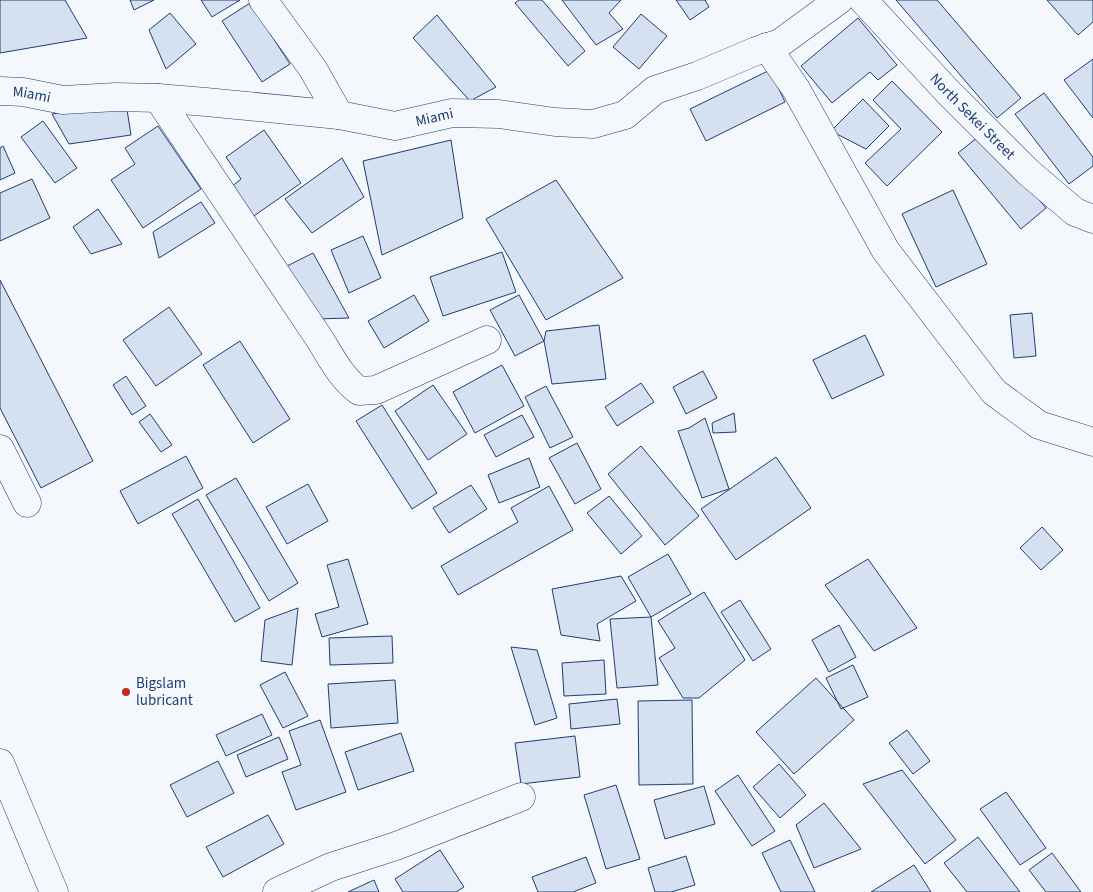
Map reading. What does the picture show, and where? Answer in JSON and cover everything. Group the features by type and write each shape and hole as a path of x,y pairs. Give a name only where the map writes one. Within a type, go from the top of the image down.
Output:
{"main road":[{"path":"263,0 314,69 340,115"},
{"name":"Miami","path":"0,91 23,92 63,100 116,97 158,98 340,115 395,126 452,113 498,114 555,122 593,124 625,114 655,90 697,76 780,42 838,0"},
{"name":"North Sekei Street","path":"864,0 948,92 1028,172 1075,212 1093,219"},
{"path":"767,47 796,89 886,251 994,392 1040,425 1093,442"},
{"path":"158,98 348,383 359,391 376,390 488,340"},
{"path":"0,449 27,503"},
{"path":"0,764 54,892"},
{"path":"278,892 331,868 396,846 521,797"}],"building":[{"path":"0,0 65,0 87,38 0,53"},
{"path":"130,0 154,0 134,10"},
{"path":"201,0 240,0 212,17"},
{"path":"519,0 542,0 585,51 568,66 515,3"},
{"path":"562,0 621,0 609,13 623,29 596,45"},
{"path":"676,0 705,0 709,7 690,20"},
{"path":"896,0 937,0 1021,98 997,118"},
{"path":"1047,0 1093,0 1093,22 1078,35"},
{"path":"250,3 290,64 262,82 222,21"},
{"path":"170,13 196,44 166,69 149,30"},
{"path":"641,14 667,36 639,69 613,47"},
{"path":"437,15 496,87 470,101 413,38"},
{"path":"858,18 897,65 878,80 870,72 832,103 801,66"},
{"path":"1093,59 1093,118 1064,80"},
{"path":"770,70 785,102 706,141 690,109"},
{"path":"892,81 942,132 887,186 865,163 901,129 873,100"},
{"path":"1044,93 1093,157 1093,166 1069,184 1015,114"},
{"path":"863,99 889,126 866,149 831,131"},
{"path":"126,103 131,135 69,144 52,114"},
{"path":"43,121 77,168 55,183 21,137"},
{"path":"158,126 201,189 143,228 111,180 135,164 125,148"},
{"path":"264,130 301,183 251,218 230,188 241,179 226,157"},
{"path":"983,133 1046,208 1021,229 958,153"},
{"path":"451,140 463,218 382,255 363,161"},
{"path":"3,146 15,173 0,180 0,148"},
{"path":"342,158 364,197 312,233 285,199"},
{"path":"32,179 50,218 0,241 0,193"},
{"path":"556,180 623,278 546,320 486,219"},
{"path":"953,190 987,264 936,287 902,214"},
{"path":"201,202 215,223 159,258 153,232"},
{"path":"98,209 122,244 91,254 73,227"},
{"path":"363,236 381,278 349,293 331,250"},
{"path":"502,252 516,292 443,316 430,277"},
{"path":"313,253 349,318 316,319 287,266"},
{"path":"0,280 93,461 41,488 0,408"},
{"path":"414,295 429,321 384,348 368,321"},
{"path":"519,295 544,341 515,356 490,310"},
{"path":"169,307 202,354 156,386 123,340"},
{"path":"1032,313 1036,356 1014,358 1010,315"},
{"path":"599,325 606,379 552,384 544,341 546,331"},
{"path":"865,335 884,375 832,399 813,360"},
{"path":"240,341 290,419 253,443 203,365"},
{"path":"502,365 524,406 475,433 453,392"},
{"path":"703,371 717,398 686,414 673,387"},
{"path":"126,376 146,406 132,415 113,385"},
{"path":"641,383 654,402 617,426 605,407"},
{"path":"433,385 467,434 428,460 395,411"},
{"path":"546,386 573,437 550,448 525,397"},
{"path":"382,405 437,493 412,509 356,421"},
{"path":"734,413 736,432 713,433 712,423"},
{"path":"150,414 172,445 161,452 139,422"},
{"path":"522,415 534,437 496,457 484,435"},
{"path":"705,418 729,489 702,498 678,431 689,428"},
{"path":"577,443 601,489 575,504 549,458"},
{"path":"641,446 699,516 665,545 608,474"},
{"path":"186,456 203,488 138,524 120,491"},
{"path":"776,457 811,508 736,560 701,509"},
{"path":"529,458 540,487 499,503 488,475"},
{"path":"236,478 298,583 269,601 206,495"},
{"path":"308,484 328,521 287,544 266,507"},
{"path":"471,485 487,509 449,533 433,508"},
{"path":"549,486 573,530 458,595 441,566 518,522 511,508"},
{"path":"609,496 642,536 621,554 587,513"},
{"path":"198,499 260,608 235,622 172,514"},
{"path":"1042,527 1063,550 1041,570 1020,548"},
{"path":"668,554 691,594 651,617 628,577"},
{"path":"348,559 368,624 322,637 315,614 339,607 327,565"},
{"path":"868,559 917,628 874,651 825,585"},
{"path":"621,576 636,601 597,624 600,641 561,635 552,589"},
{"path":"704,592 745,660 699,698 683,698 659,658 675,648 658,621"},
{"path":"740,600 771,649 753,661 721,612"},
{"path":"298,608 292,665 261,661 265,620"},
{"path":"651,617 658,685 617,688 610,619"},
{"path":"839,625 856,657 829,672 812,640"},
{"path":"392,636 393,663 330,665 329,638"},
{"path":"511,647 537,650 557,718 535,725"},
{"path":"604,660 606,694 564,696 562,663"},
{"path":"853,665 868,697 841,709 826,678"},
{"path":"285,672 308,716 283,728 260,685"},
{"path":"816,678 854,720 794,774 756,732"},
{"path":"395,680 398,723 331,728 328,684"},
{"path":"617,699 620,724 571,729 569,704"},
{"path":"692,700 693,784 639,785 638,701"},
{"path":"262,714 272,735 226,756 216,735"},
{"path":"320,720 346,792 296,810 282,772 301,765 289,731"},
{"path":"907,730 930,761 913,774 889,743"},
{"path":"401,733 414,771 358,790 345,752"},
{"path":"575,736 580,777 521,784 515,743"},
{"path":"279,737 288,759 246,777 237,755"},
{"path":"218,761 234,793 187,817 170,785"},
{"path":"779,764 806,795 780,818 753,787"},
{"path":"902,770 956,840 925,864 863,784"},
{"path":"738,775 775,831 752,846 715,791"},
{"path":"616,785 640,859 606,869 584,795"},
{"path":"704,786 715,824 665,839 654,800"},
{"path":"1006,792 1046,848 1020,865 980,809"},
{"path":"824,803 861,849 814,868 796,825"},
{"path":"268,815 284,844 223,877 206,847"},
{"path":"978,837 1020,892 967,892 944,863"},
{"path":"790,840 815,892 781,892 762,853"},
{"path":"440,850 464,887 456,892 403,892 395,879"},
{"path":"1052,853 1081,892 1046,892 1029,870"},
{"path":"686,856 695,885 671,892 655,892 648,868"},
{"path":"586,857 596,883 573,892 538,892 532,877"},
{"path":"914,865 931,892 871,892"},
{"path":"374,880 379,892 348,892"}],"place":[{"name":"Bigslam lubricant","path":"126,692"}]}
